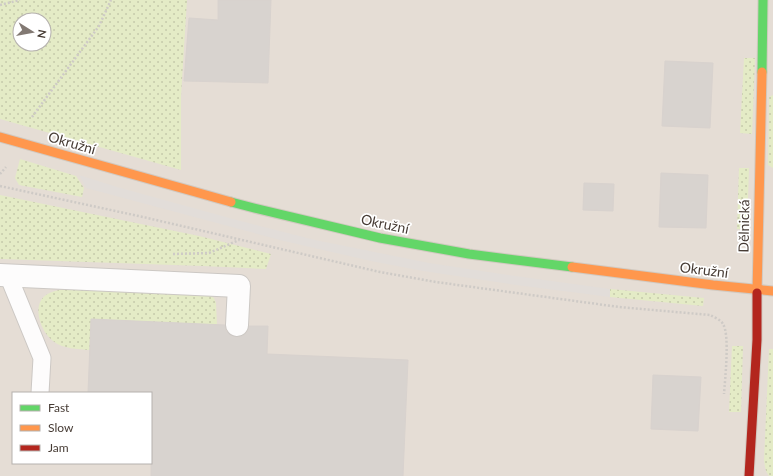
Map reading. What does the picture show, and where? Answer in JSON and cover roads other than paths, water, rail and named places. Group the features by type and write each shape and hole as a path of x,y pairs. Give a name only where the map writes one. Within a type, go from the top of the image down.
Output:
{"street":[{"name":"Dělnická","path":"749,476 756,349 763,0"},
{"name":"Okružní","path":"0,137 254,208 380,238 469,254 773,291"},
{"path":"4,275 239,286 237,325"}],"lane":[{"path":"4,275 42,358 40,392"}]}
